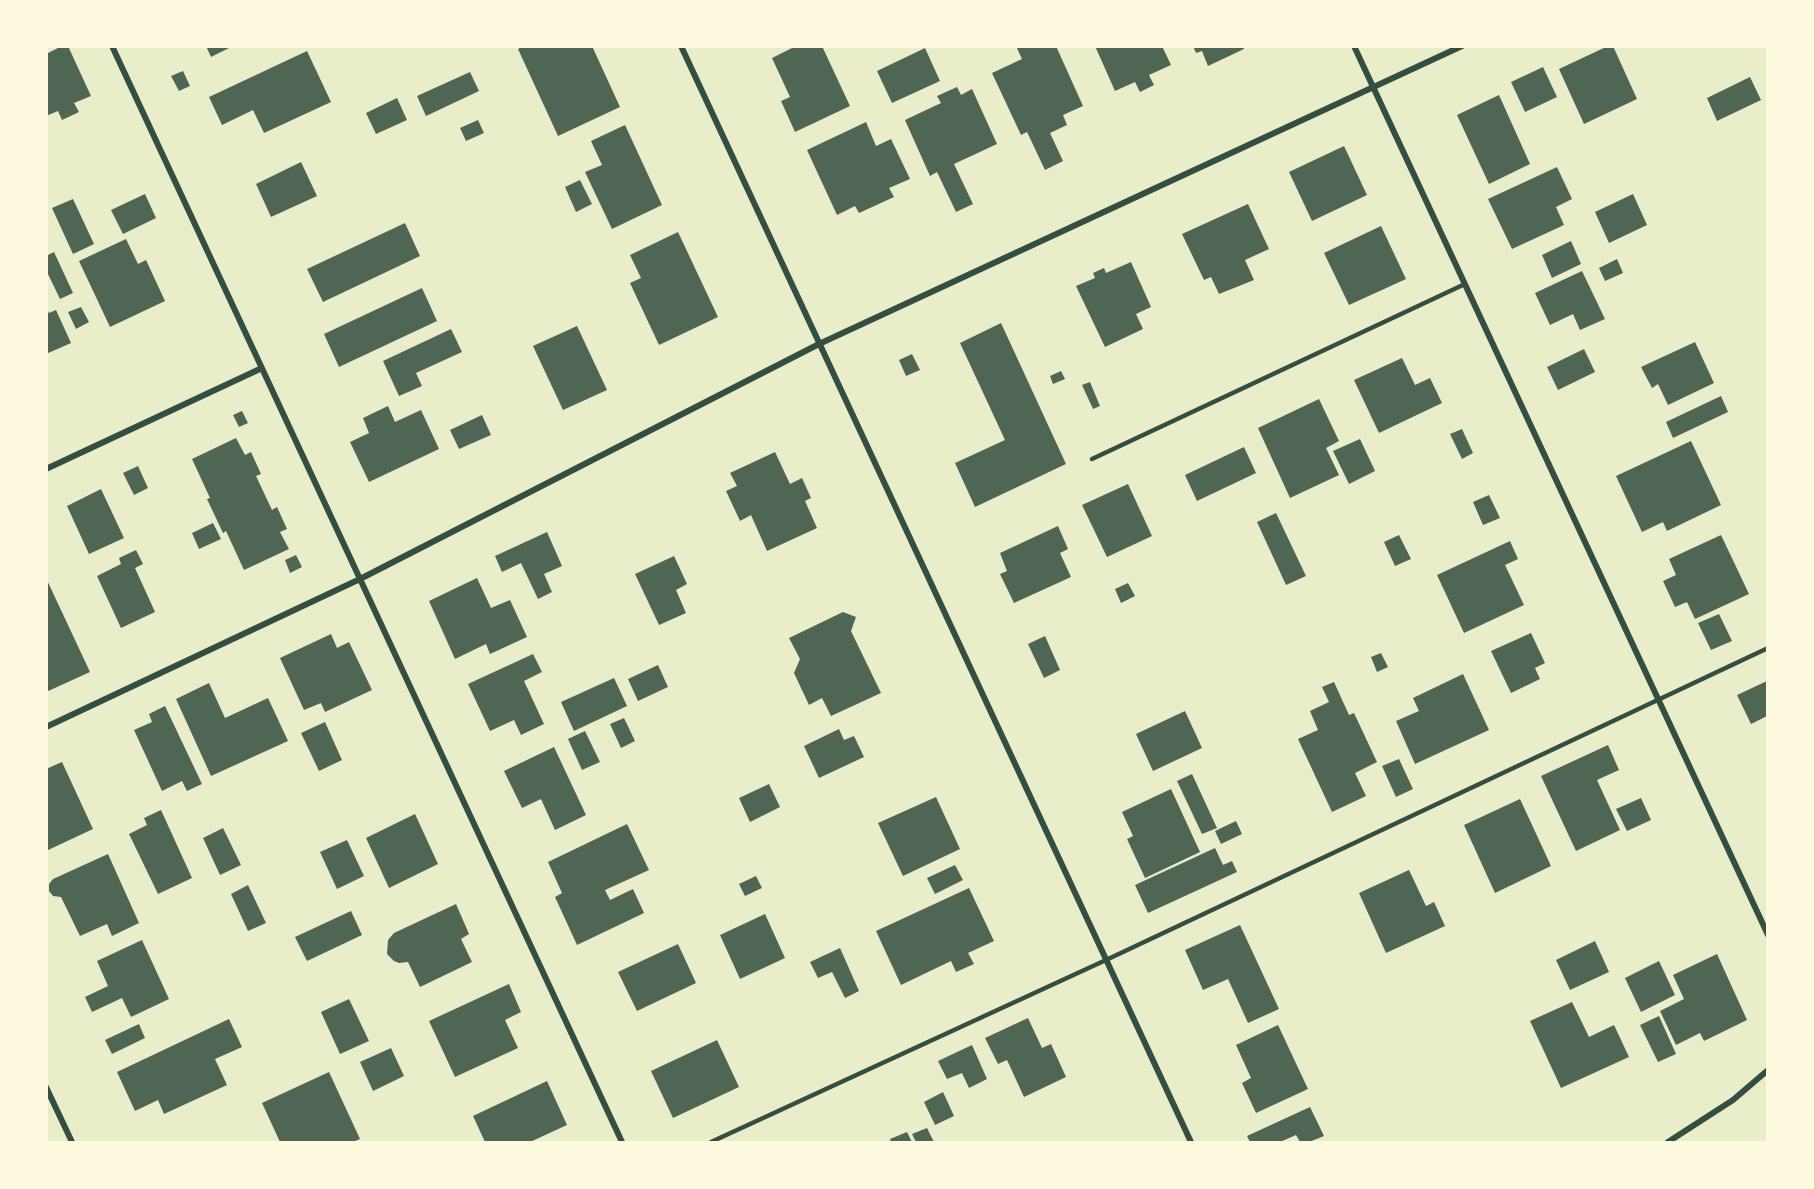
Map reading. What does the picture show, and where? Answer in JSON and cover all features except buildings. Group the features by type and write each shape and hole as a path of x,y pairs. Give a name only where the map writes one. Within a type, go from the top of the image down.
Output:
{"street":[{"path":"112,46 622,1143"},
{"path":"681,46 1191,1143"},
{"path":"1354,46 1767,935"},
{"path":"46,727 360,579 819,344 1462,46"},
{"path":"46,469 262,368"},
{"path":"1668,1143 1732,1100 1767,1070"},
{"path":"46,1087 72,1143"}],"lane":[{"path":"1092,459 1465,284"},
{"path":"711,1143 1106,960 1767,648"}]}
